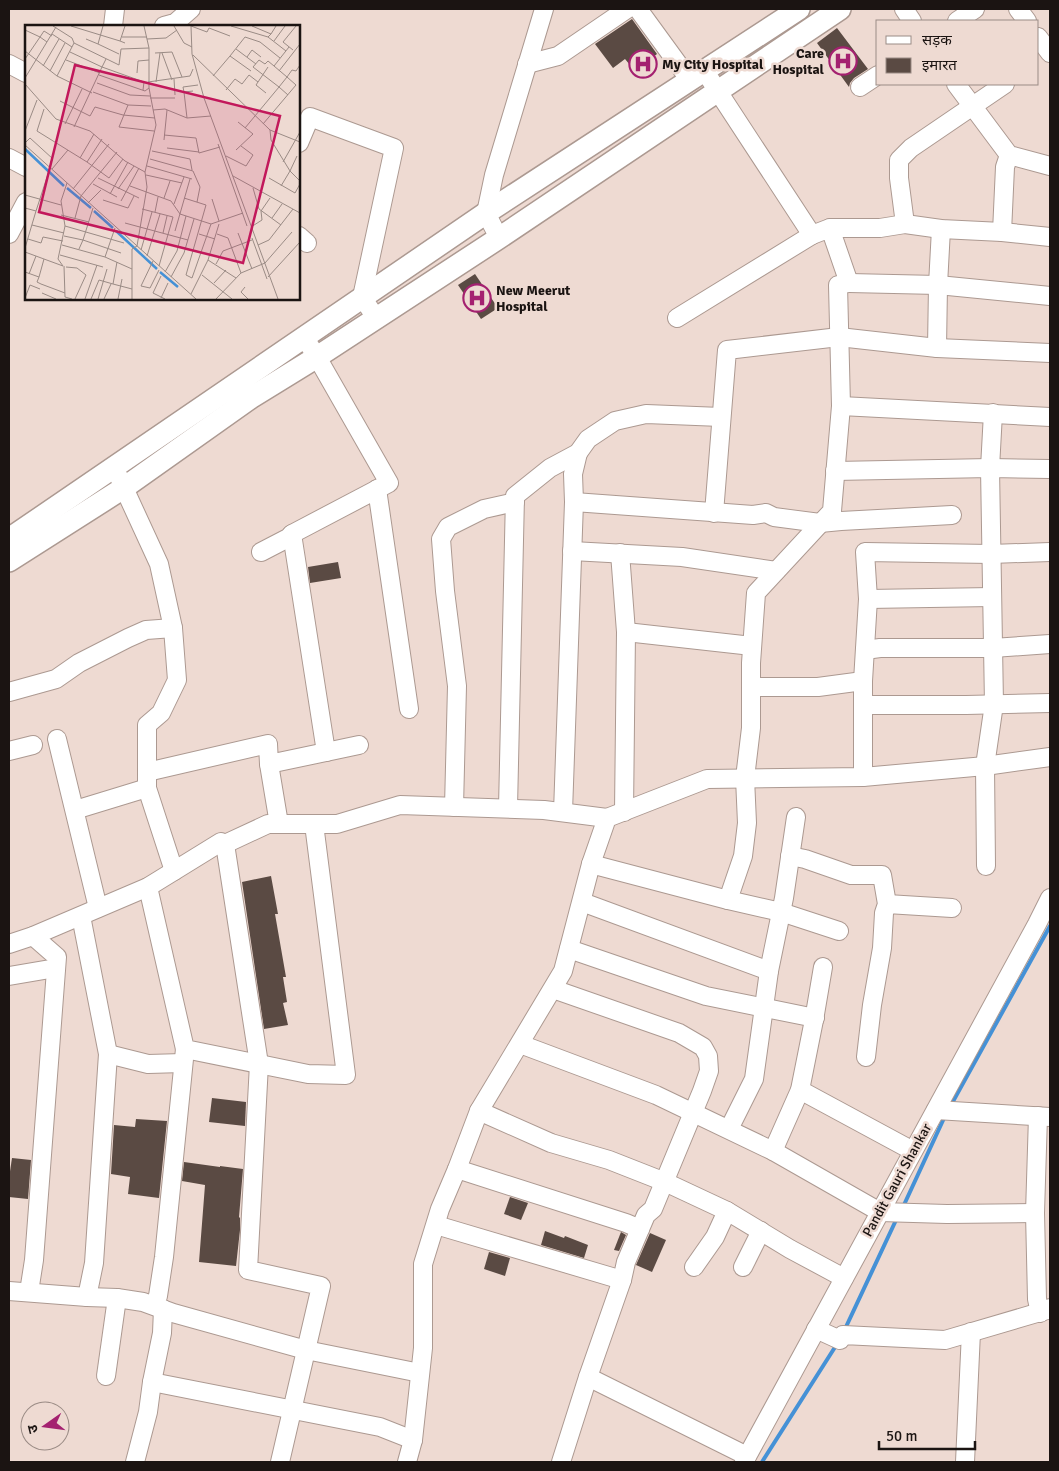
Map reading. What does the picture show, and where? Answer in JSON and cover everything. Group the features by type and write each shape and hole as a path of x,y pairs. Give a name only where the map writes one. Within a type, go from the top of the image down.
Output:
{"main road":[{"path":"9,539 486,213 798,9"},
{"path":"9,561 125,487 252,397 317,357 499,238 840,9"}],"street":[{"path":"113,25 115,9"},
{"path":"168,25 175,23 191,9"},
{"path":"499,238 486,213 494,175 544,9"},
{"path":"527,64 558,56 627,9"},
{"path":"638,9 696,75 718,91 812,235"},
{"path":"904,9 911,20"},
{"path":"958,20 975,9"},
{"path":"1018,9 1026,20"},
{"path":"1039,38 1050,53 1039,61"},
{"path":"9,64 25,72"},
{"path":"860,87 876,76"},
{"path":"957,85 1009,154 1050,166"},
{"path":"905,224 899,178 899,160 911,148 1004,85"},
{"path":"300,141 310,117 394,148 362,297 376,318"},
{"path":"1002,232 1005,167 1009,154"},
{"path":"9,158 25,166"},
{"path":"9,234 25,204"},
{"path":"678,318 812,235 830,228 880,228 905,224 941,229 1050,237"},
{"path":"830,228 849,283"},
{"path":"937,348 941,229"},
{"path":"728,900 743,856 747,824 745,778 751,728 752,646 756,593 832,511 841,406 838,285 849,283 938,285 1050,296"},
{"path":"261,552 389,483 304,337"},
{"path":"714,512 727,350 839,337 937,348 1050,353"},
{"path":"841,406 1050,417"},
{"path":"563,812 574,474 578,453 588,439 615,421 646,414 721,417"},
{"path":"986,866 985,766 994,704 990,468 993,414"},
{"path":"508,808 515,496 550,468 578,453"},
{"path":"113,467 125,487 160,564 173,628 177,680 161,713 147,725 147,780 174,871"},
{"path":"835,471 990,468 1050,469"},
{"path":"378,489 409,709"},
{"path":"454,807 457,686 445,591 441,539 448,527 484,509 515,502"},
{"path":"574,502 752,515 766,513 774,517 820,523 952,515"},
{"path":"292,534 326,752"},
{"path":"572,551 682,557 776,572"},
{"path":"863,777 863,681 868,599 865,552 991,554 1050,552"},
{"path":"620,553 626,632 624,812"},
{"path":"868,599 992,597"},
{"path":"9,692 56,679 79,663 146,630 173,628"},
{"path":"626,632 752,646"},
{"path":"865,650 880,648 994,648 1050,644"},
{"path":"751,687 818,687 863,681"},
{"path":"863,705 1050,703"},
{"path":"57,739 98,908"},
{"path":"74,810 147,780 268,744 269,764 279,824"},
{"path":"9,751 33,745"},
{"path":"269,764 359,745"},
{"path":"9,944 33,936 148,887 221,842 225,844 268,824 337,824 400,805 544,810 607,818 707,779 863,777 985,766 1050,756"},
{"path":"407,1462 413,1440 423,1348 423,1264 440,1209 479,1111 563,971 591,864 607,818"},
{"path":"729,1129 754,1079 769,971 781,912 796,818"},
{"path":"108,1054 148,1064 184,1056 259,1064 308,1074 346,1075 314,824"},
{"path":"225,844 259,1064 248,1270 321,1286 280,1462"},
{"path":"790,856 805,858 851,875 882,876 888,904 884,913 882,948 872,1005 866,1058"},
{"path":"591,864 781,912 840,931"},
{"path":"135,1462 148,1412 162,1333 158,1296 164,1257 184,1056 148,887"},
{"name":"Pandit Gauri Shankar","path":"745,1459 936,1110 1044,925 1050,898"},
{"path":"582,902 769,971"},
{"path":"888,904 952,908"},
{"path":"81,916 108,1054 94,1263 87,1297"},
{"path":"29,1292 34,1260 57,958 33,936"},
{"path":"569,950 706,996 815,1018"},
{"path":"772,1151 800,1090 815,1018 822,966"},
{"path":"9,976 56,968"},
{"path":"553,989 679,1033 703,1047 708,1056 709,1071 694,1113 653,1209 646,1215 626,1262 622,1280 561,1462"},
{"path":"520,1044 656,1095 729,1129 880,1212 947,1214 1035,1213"},
{"path":"800,1090 914,1151"},
{"path":"816,1329 840,1340 843,1335 945,1340 1045,1310 1037,1299 1035,1213 1044,1116 936,1110"},
{"path":"479,1111 551,1143 609,1160 664,1182 727,1211 790,1249 844,1278"},
{"path":"457,1169 640,1229"},
{"path":"694,1267 715,1237 727,1211"},
{"path":"436,1225 622,1280"},
{"path":"742,1267 761,1230"},
{"path":"9,1296 9,1291 117,1298 159,1307 173,1313 306,1350 420,1374"},
{"path":"106,1376 117,1298"},
{"path":"965,1462 971,1332"},
{"path":"588,1377 745,1459"},
{"path":"152,1382 380,1427 413,1440"}],"building":[{"path":"632,19 657,54 635,71 625,59 613,68 595,44"},
{"path":"837,28 868,69 854,78 849,87 817,43"},
{"path":"475,274 498,308 481,319 458,285"},
{"path":"338,562 341,578 310,583 308,567"},
{"path":"271,876 278,914 275,914 286,977 283,977 287,1002 283,1003 288,1025 264,1029 242,882"},
{"path":"212,1098 246,1102 245,1126 209,1122"},
{"path":"136,1119 167,1121 159,1198 128,1194 130,1177 111,1174 114,1125 135,1127"},
{"path":"12,1158 31,1160 28,1199 9,1197"},
{"path":"184,1162 243,1169 236,1266 199,1262 205,1185 182,1181"},
{"path":"510,1197 528,1203 521,1220 504,1214"},
{"path":"545,1231 588,1245 584,1258 541,1245"},
{"path":"621,1232 626,1235 619,1251 614,1250"},
{"path":"650,1233 666,1240 652,1272 636,1265"},
{"path":"489,1252 510,1258 505,1276 484,1269"}],"waterway":[{"path":"951,1105 1050,926"},
{"path":"903,1207 945,1116"},
{"path":"845,1329 897,1218"},
{"path":"762,1462 837,1344"}],"place":[{"name":"Care Hospital","path":"843,61"},
{"name":"My City Hospital","path":"643,64"},
{"name":"New Meerut Hospital","path":"477,298"}]}
